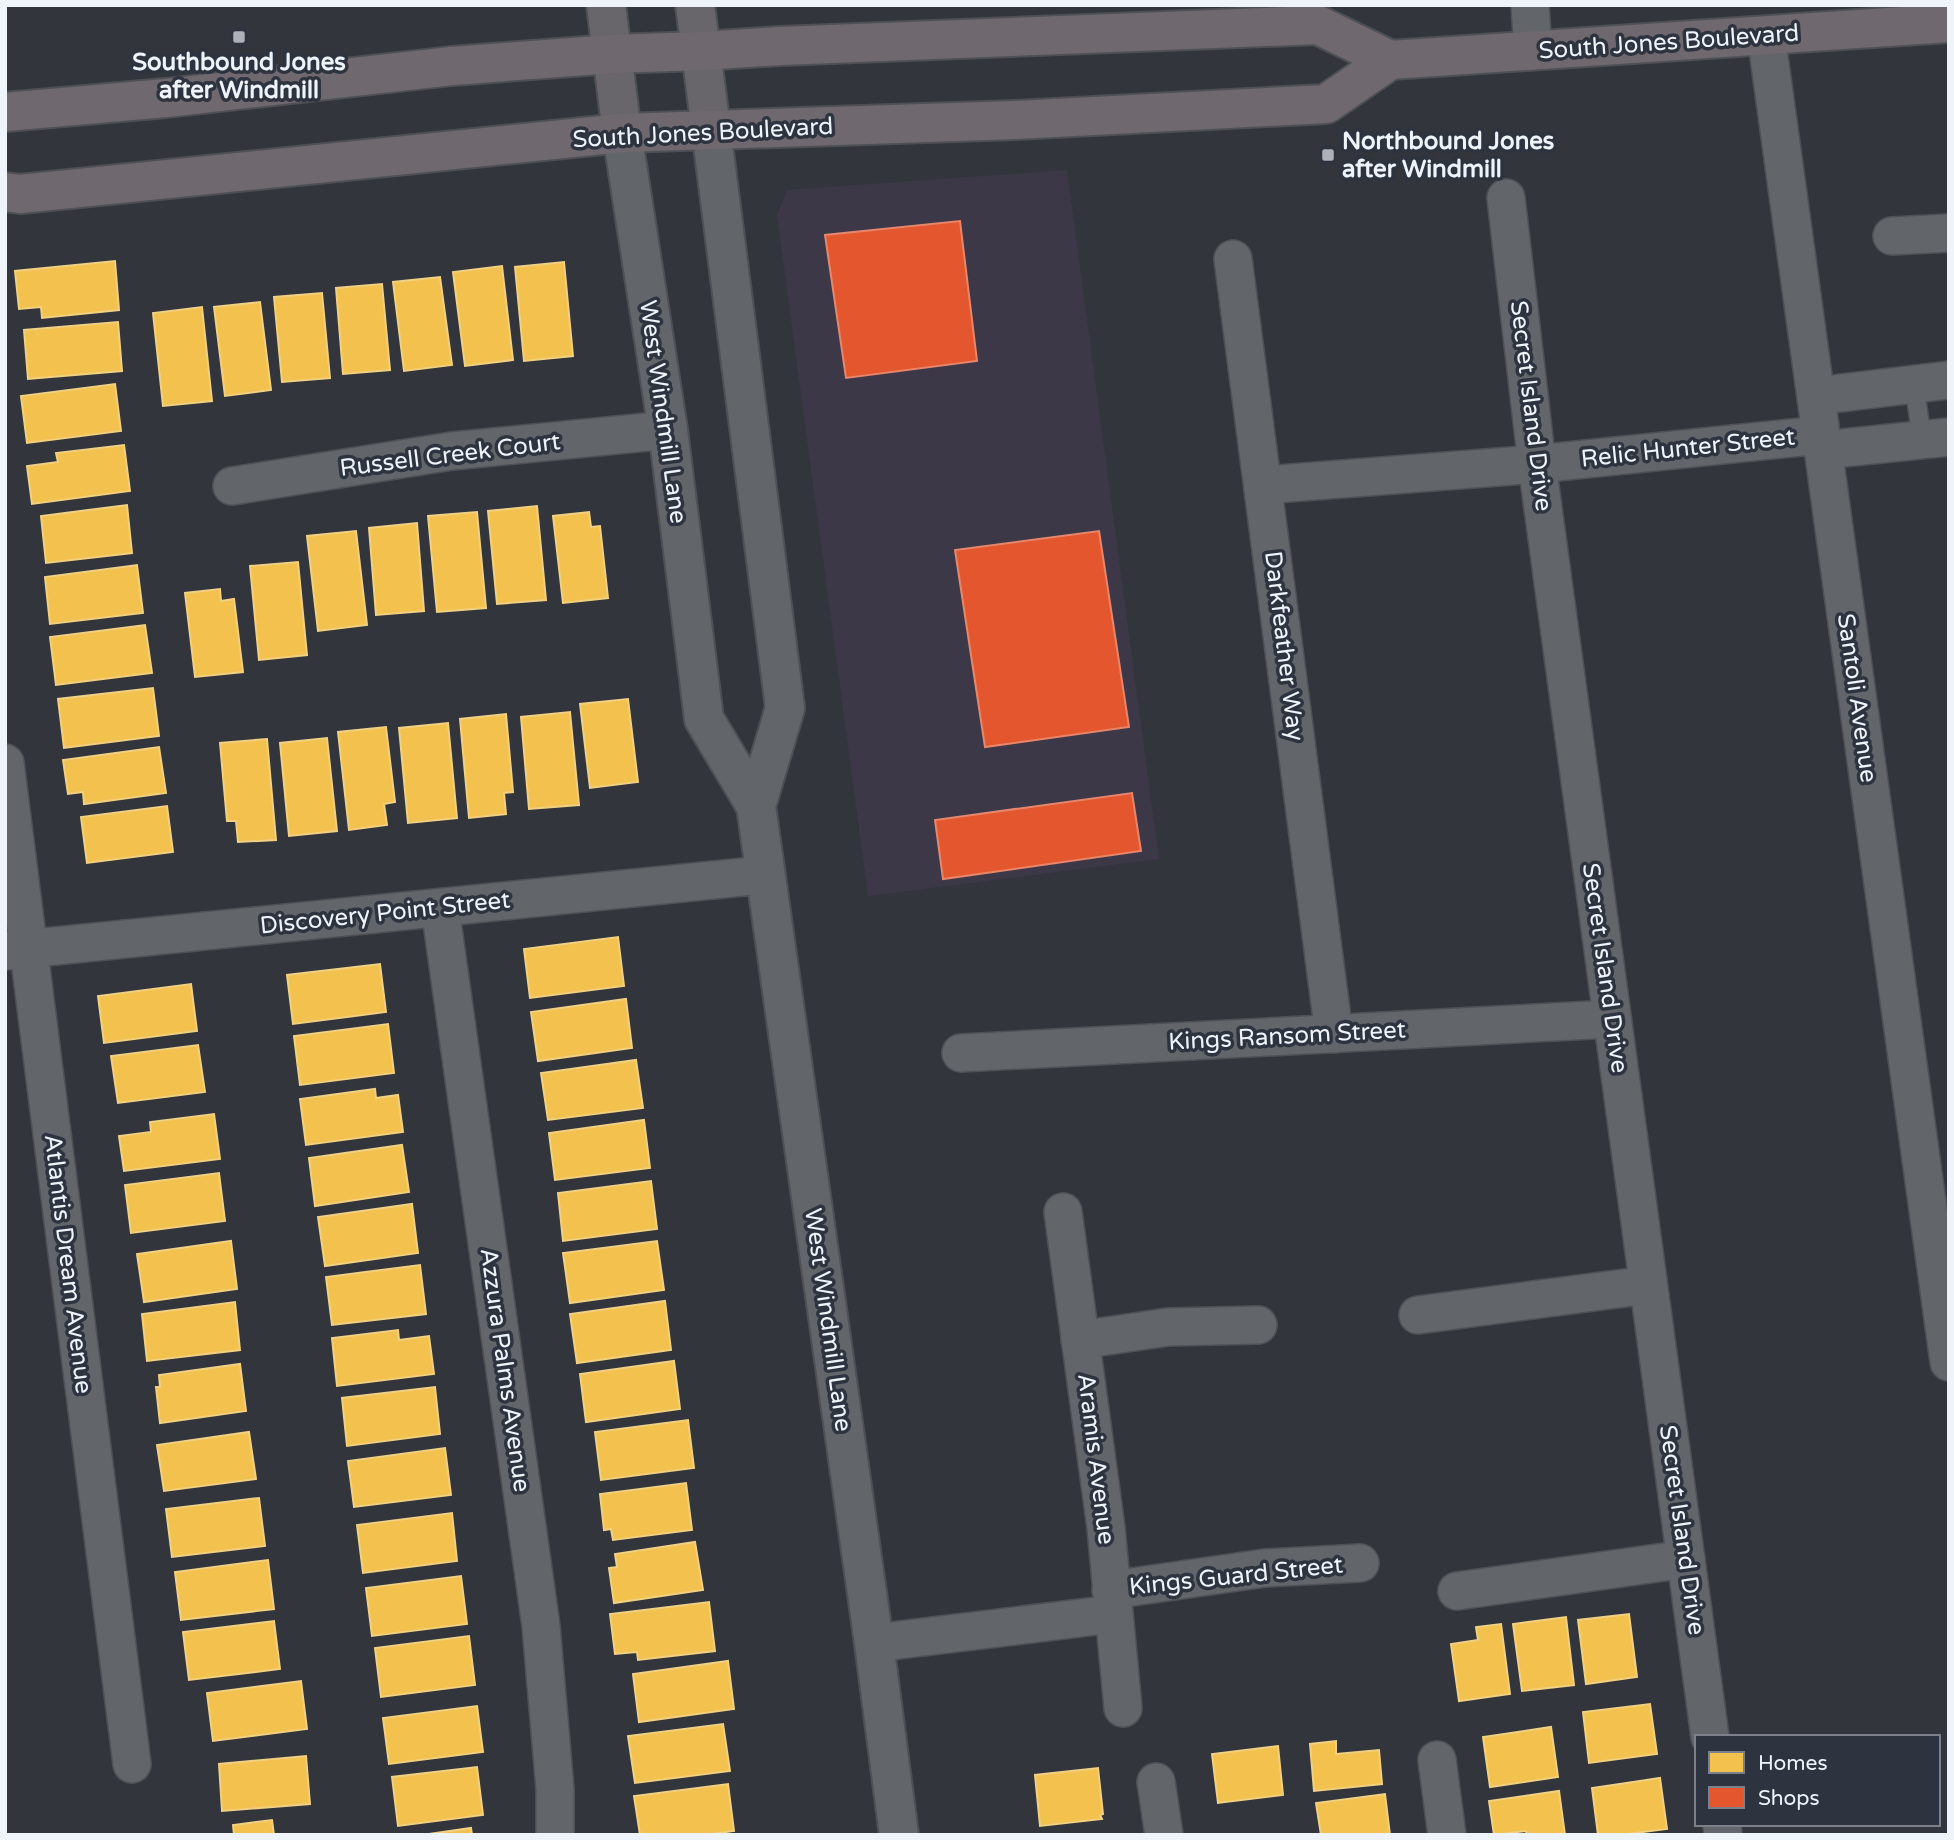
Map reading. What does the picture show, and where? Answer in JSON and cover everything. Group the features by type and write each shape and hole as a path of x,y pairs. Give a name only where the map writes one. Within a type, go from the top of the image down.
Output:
{"main road":[{"name":"West Windmill Lane","path":"606,5 622,133"},
{"name":"West Windmill Lane","path":"695,5 710,129"},
{"name":"South Jones Boulevard","path":"5,112 166,98 452,66 612,54 780,46 1318,25 1390,60 1949,23"},
{"name":"South Jones Boulevard","path":"5,192 20,194 622,133 1016,120 1326,104 1390,60"}],"street":[{"path":"1530,5 1533,51"},
{"name":"Santoli Avenue","path":"1766,35 1949,1362"},
{"name":"West Windmill Lane","path":"710,129 785,708 756,806 899,1835"},
{"name":"West Windmill Lane","path":"622,133 668,430 704,719 756,806"},
{"name":"Secret Island Drive","path":"1506,198 1537,464 1710,1735"},
{"path":"1892,236 1949,233"},
{"name":"Darkfeather Way","path":"1233,259 1334,1034"},
{"name":"Relic Hunter Street","path":"1816,396 1931,382"},
{"name":"Russell Creek Court","path":"232,486 453,451 668,430"},
{"name":"Relic Hunter Street","path":"1263,485 1822,442 1936,438"},
{"name":"Atlantis Dream Avenue","path":"5,763 17,950 132,1764"},
{"name":"Discovery Point Street","path":"17,950 764,875"},
{"name":"Azzura Palms Avenue","path":"440,908 541,1626 555,1790 555,1835"},
{"name":"Kings Ransom Street","path":"961,1053 1612,1019"},
{"name":"Aramis Avenue","path":"1063,1212 1106,1528 1123,1708"},
{"path":"1418,1315 1648,1285"},
{"path":"1080,1340 1168,1327 1258,1325"},
{"path":"1457,1591 1686,1559"},
{"name":"Kings Guard Street","path":"874,1643 1112,1602 1265,1568 1360,1563"},
{"path":"1437,1760 1447,1835"},
{"path":"1156,1782 1164,1835"}],"lane":[{"path":"1931,382 1936,438"}],"shaded area":[{"path":"1067,170 1159,859 868,896 777,215 787,190"}],"building: Homes":[{"path":"115,261 119,310 42,318 41,307 19,309 15,271"},
{"path":"564,262 573,356 524,361 515,267"},
{"path":"502,266 513,360 465,366 453,272"},
{"path":"440,277 452,365 404,371 393,282"},
{"path":"382,284 390,370 343,374 336,288"},
{"path":"322,293 330,378 282,382 274,297"},
{"path":"260,302 271,390 225,396 214,307"},
{"path":"202,307 212,401 163,406 153,313"},
{"path":"118,322 122,371 28,379 24,330"},
{"path":"115,384 121,431 27,443 21,396"},
{"path":"124,445 130,491 32,504 27,466 58,462 56,453"},
{"path":"127,505 132,553 46,563 41,516"},
{"path":"537,506 546,600 497,604 488,511"},
{"path":"477,512 486,608 437,612 428,516"},
{"path":"589,512 591,527 600,526 608,598 563,603 553,516"},
{"path":"417,523 424,611 376,615 369,528"},
{"path":"356,531 367,625 318,631 307,536"},
{"path":"298,562 307,655 259,660 250,566"},
{"path":"137,565 143,613 50,624 45,577"},
{"path":"220,589 221,601 234,599 243,672 195,677 185,593"},
{"path":"145,625 152,673 56,685 50,637"},
{"path":"153,688 159,736 64,748 58,699"},
{"path":"628,699 638,782 590,788 580,704"},
{"path":"570,712 579,805 529,809 521,717"},
{"path":"506,714 513,792 504,793 506,814 469,818 460,719"},
{"path":"448,723 457,818 408,823 399,728"},
{"path":"386,727 395,802 384,804 387,825 349,830 338,732"},
{"path":"327,738 337,831 289,836 280,743"},
{"path":"267,739 276,840 238,842 236,821 227,821 220,743"},
{"path":"159,747 166,793 84,804 83,792 68,794 63,760"},
{"path":"167,806 173,852 87,863 81,817"},
{"path":"618,937 624,986 530,998 524,949"},
{"path":"380,964 386,1012 293,1024 287,975"},
{"path":"191,984 197,1031 104,1043 98,996"},
{"path":"626,999 632,1048 538,1061 531,1012"},
{"path":"388,1024 394,1073 300,1085 294,1036"},
{"path":"198,1045 205,1092 118,1103 111,1056"},
{"path":"636,1060 643,1108 548,1120 541,1073"},
{"path":"375,1089 376,1098 398,1095 403,1132 306,1145 300,1099"},
{"path":"214,1114 220,1159 124,1171 119,1136 151,1132 150,1122"},
{"path":"644,1120 650,1168 555,1180 549,1133"},
{"path":"402,1145 409,1192 315,1206 309,1158"},
{"path":"219,1173 225,1221 131,1233 125,1185"},
{"path":"651,1181 657,1229 563,1241 558,1193"},
{"path":"412,1204 418,1253 325,1266 318,1217"},
{"path":"231,1241 237,1289 144,1302 137,1254"},
{"path":"657,1241 664,1290 570,1303 563,1253"},
{"path":"420,1265 426,1314 332,1325 326,1277"},
{"path":"665,1301 671,1350 577,1363 570,1314"},
{"path":"235,1302 240,1350 147,1361 142,1314"},
{"path":"398,1330 399,1340 429,1336 434,1374 337,1386 332,1338"},
{"path":"674,1361 680,1409 586,1422 580,1374"},
{"path":"240,1364 246,1411 160,1423 156,1387 160,1387 159,1375"},
{"path":"435,1387 440,1434 347,1446 342,1398"},
{"path":"688,1420 694,1468 601,1480 595,1432"},
{"path":"249,1432 256,1479 164,1491 157,1445"},
{"path":"445,1448 451,1495 354,1507 348,1461"},
{"path":"686,1483 692,1530 613,1540 611,1529 604,1530 600,1494"},
{"path":"259,1498 265,1546 172,1557 166,1509"},
{"path":"452,1513 457,1561 363,1573 357,1525"},
{"path":"695,1542 703,1590 614,1603 609,1568 617,1567 615,1554"},
{"path":"268,1560 274,1609 181,1620 175,1572"},
{"path":"461,1576 467,1624 372,1636 366,1588"},
{"path":"709,1602 715,1651 638,1660 637,1652 615,1654 610,1614"},
{"path":"1629,1614 1637,1677 1586,1684 1578,1620"},
{"path":"1566,1617 1574,1685 1522,1691 1513,1624"},
{"path":"274,1621 280,1669 189,1680 183,1632"},
{"path":"1501,1624 1510,1694 1459,1701 1451,1644 1478,1640 1476,1627"},
{"path":"469,1636 475,1685 381,1697 375,1648"},
{"path":"728,1661 734,1709 639,1722 633,1674"},
{"path":"301,1681 307,1729 213,1741 207,1693"},
{"path":"1650,1704 1657,1754 1589,1763 1583,1712"},
{"path":"477,1706 483,1752 389,1764 383,1718"},
{"path":"723,1724 730,1771 635,1783 628,1736"},
{"path":"1551,1727 1558,1777 1490,1787 1483,1737"},
{"path":"1336,1741 1336,1754 1379,1750 1382,1784 1314,1791 1310,1744"},
{"path":"1278,1746 1283,1795 1218,1803 1212,1754"},
{"path":"306,1756 310,1804 222,1811 219,1764"},
{"path":"477,1767 483,1815 398,1826 392,1777"},
{"path":"1098,1768 1102,1819 1040,1826 1035,1775"},
{"path":"1660,1778 1667,1829 1598,1835 1592,1788"},
{"path":"728,1784 734,1831 705,1835 640,1835 634,1796"},
{"path":"1559,1791 1565,1835 1527,1835 1526,1831 1494,1835 1489,1801"},
{"path":"1385,1794 1390,1835 1321,1835 1316,1803"},
{"path":"272,1820 274,1835 234,1835 233,1825"},
{"path":"471,1828 472,1835 422,1835"}],"building: Shops":[{"path":"960,221 977,361 846,378 825,235"},
{"path":"1099,531 1129,727 985,747 955,550"},
{"path":"1132,793 1141,851 943,879 935,820"}],"place":[{"name":"Southbound Jones after Windmill","path":"239,37"},
{"name":"Northbound Jones after Windmill","path":"1328,155"}]}
